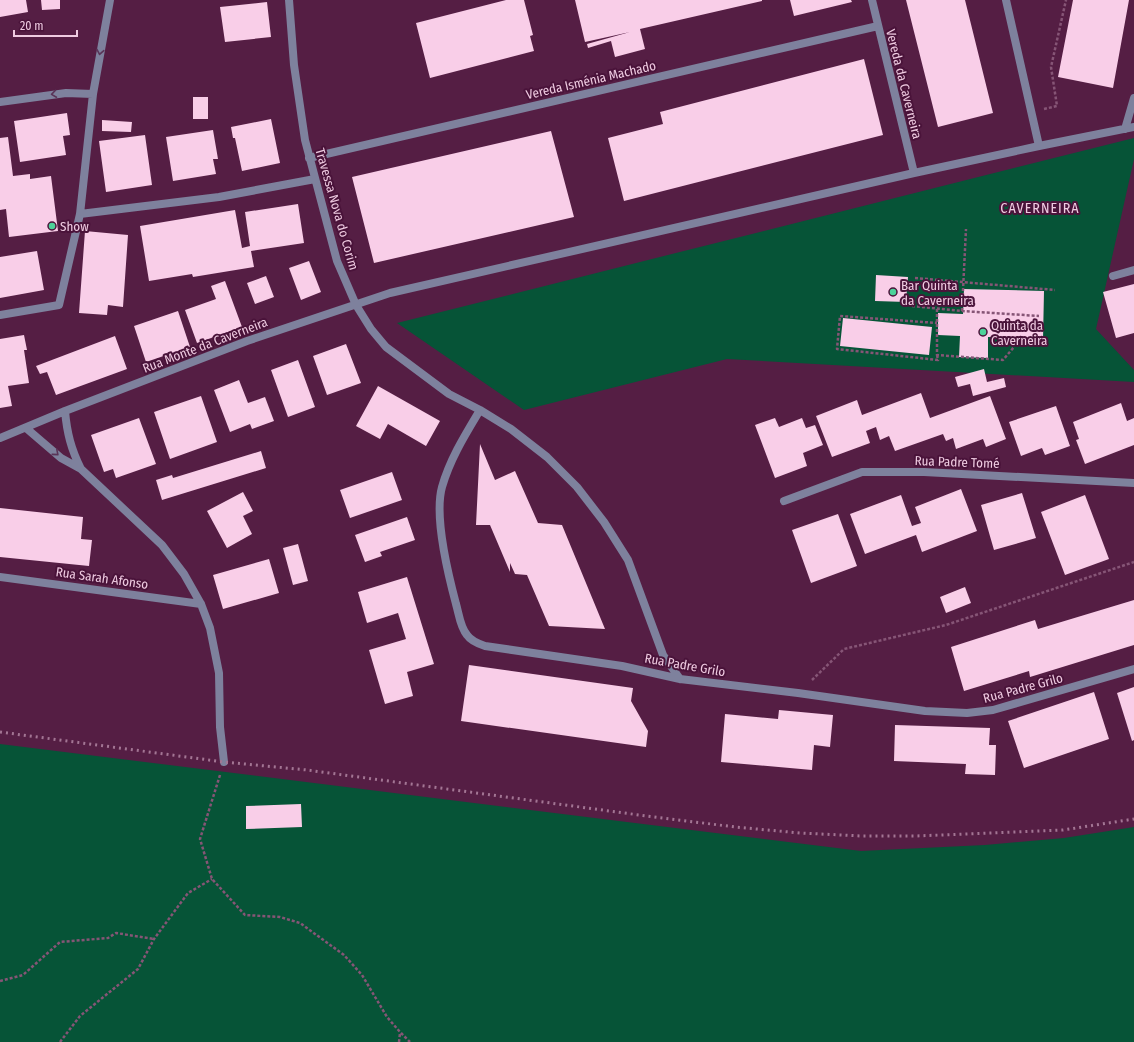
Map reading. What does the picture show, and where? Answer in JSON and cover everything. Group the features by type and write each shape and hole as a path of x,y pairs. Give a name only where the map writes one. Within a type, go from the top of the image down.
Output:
{"street":[{"path":"0,315 58,305 80,214 93,94 110,0"},
{"name":"Travessa Nova do Corim","path":"289,0 294,65 305,140 337,261 356,305 372,330 386,347 449,394 480,410 511,429 547,457 577,487 604,522 628,560 663,655 680,679"},
{"name":"Vereda da Caverneira","path":"872,0 914,173"},
{"path":"1006,0 1039,146"},
{"name":"Vereda Isménia Machado","path":"309,158 878,26"},
{"path":"0,102 66,93 93,94"},
{"path":"1125,129 1134,98"},
{"name":"Rua Monte da Caverneira","path":"0,438 65,411 247,342 333,311 356,305 390,293 914,173 1134,127"},
{"path":"80,214 219,197 315,179"},
{"path":"1113,276 1134,270"},
{"name":"Rua Padre Grilo","path":"480,410 463,438 450,465 442,488 439,508 448,572 460,622 467,636 485,646 622,666 680,679 798,693 925,711 967,713 993,710 1134,669"},
{"path":"65,411 66,425 72,451 81,469"},
{"path":"26,428 61,458 81,469 162,545 184,574 201,604 210,628 219,673 220,727 224,762"},
{"name":"Rua Padre Tomé","path":"784,501 862,472 924,472 1134,483"},
{"name":"Rua Sarah Afonso","path":"0,577 201,604"}],"path":[{"path":"1032,111 1057,106 1051,67 1066,0"},
{"path":"962,312 966,229"},
{"path":"914,278 1055,290"},
{"path":"912,306 962,312 1039,316"},
{"path":"937,309 938,360 837,350 840,316 937,323"},
{"path":"937,355 1003,360 1014,347"},
{"path":"798,693 844,649 946,625 1134,562"},
{"path":"224,762 200,839 212,879 245,915 280,917 300,923 344,955 362,975 387,1017 410,1042"},
{"path":"60,1042 80,1016 138,969 154,939 188,893 212,879"},
{"path":"0,982 23,975 60,942 108,938 116,933 154,939"},
{"path":"399,1042 400,1032"}],"green space":[{"name":"Quinta da Caverneira","path":"1134,138 1134,159 1096,329 1134,370 1134,382 727,359 524,410 397,323"},
{"path":"0,744 861,851 985,845 1064,838 1134,827 1134,1042 0,1042"}],"building":[{"path":"0,0 26,0 28,12 0,17"},
{"path":"41,0 60,0 60,9 42,10"},
{"path":"506,0 524,0 533,35 530,36 534,51 430,78 416,23"},
{"path":"575,0 762,1 640,29 645,49 615,57 611,41 588,48 587,44 630,32 585,42"},
{"path":"790,0 851,0 852,2 794,16"},
{"path":"906,0 965,0 993,113 938,127"},
{"path":"1073,0 1129,0 1113,88 1058,77"},
{"path":"267,2 271,37 225,42 220,7"},
{"path":"864,59 883,135 624,201 608,138 663,124 660,112"},
{"path":"193,97 208,97 208,119 193,119"},
{"path":"67,113 70,135 63,136 66,155 20,162 14,121"},
{"path":"271,119 280,163 242,171 235,138 233,138 231,127"},
{"path":"102,120 132,122 131,132 102,131"},
{"path":"213,130 218,159 213,159 216,174 173,181 166,137"},
{"path":"551,131 574,217 374,263 352,177"},
{"path":"145,135 152,185 106,192 99,141"},
{"path":"8,137 13,176 30,174 30,179 51,176 58,231 9,237 6,209 0,210 0,138"},
{"path":"298,204 304,243 251,251 254,267 193,277 192,274 149,281 140,226 235,210 242,248 250,246 245,212"},
{"path":"85,231 128,235 123,307 108,305 107,315 79,313"},
{"path":"37,251 44,290 0,298 0,257"},
{"path":"309,261 321,292 301,300 289,268"},
{"path":"876,275 908,277 906,302 875,301"},
{"path":"266,276 274,297 255,304 247,283"},
{"path":"225,281 242,327 197,343 185,310 216,299 211,286"},
{"path":"1134,284 1134,333 1116,338 1103,292"},
{"path":"964,289 1044,291 1043,339 988,337 988,358 959,357 960,336 938,335 938,313 963,314"},
{"path":"178,311 190,347 146,362 134,326"},
{"path":"843,318 932,327 929,355 840,346"},
{"path":"24,335 27,350 24,350 29,383 8,386 12,406 0,408 0,339"},
{"path":"115,336 127,369 56,395 47,372 40,374 36,366"},
{"path":"346,344 361,383 327,395 313,356"},
{"path":"298,360 315,407 288,417 271,370"},
{"path":"984,369 987,382 1004,378 1006,387 973,396 970,384 958,387 955,377"},
{"path":"239,380 248,403 265,397 274,421 252,429 250,424 230,432 214,390"},
{"path":"378,386 440,421 426,446 388,424 380,439 356,426"},
{"path":"921,393 930,418 990,396 1006,439 986,447 983,439 956,449 953,438 946,441 943,434 895,451 889,436 880,440 876,427 866,431 870,443 832,457 816,416 857,400 862,415"},
{"path":"201,396 217,442 170,459 154,412"},
{"path":"1121,403 1127,421 1134,418 1134,445 1085,464 1076,440 1079,439 1073,422"},
{"path":"1056,406 1070,446 1045,455 1042,448 1021,456 1009,422"},
{"path":"139,418 156,464 116,478 113,469 104,472 91,435"},
{"path":"775,418 779,427 802,418 806,428 815,425 823,445 803,453 807,466 775,478 755,425"},
{"path":"480,444 495,480 515,471 538,523 562,525 605,629 549,626 527,575 515,574 510,563 510,572 490,525 476,525"},
{"path":"261,451 266,468 162,500 156,480 172,475 173,478"},
{"path":"392,472 402,500 350,518 340,490"},
{"path":"961,489 977,531 922,552 916,535 865,554 850,514 901,495 912,526 921,523 915,507"},
{"path":"243,492 253,511 243,516 252,534 227,548 207,511"},
{"path":"1022,493 1036,538 994,550 981,505"},
{"path":"1085,495 1109,559 1065,575 1041,512"},
{"path":"0,508 83,517 81,539 92,540 89,566 0,557"},
{"path":"838,514 857,566 811,583 792,530"},
{"path":"407,517 415,540 380,552 382,556 365,562 355,535"},
{"path":"298,544 308,581 293,585 283,548"},
{"path":"269,559 279,593 223,609 213,575"},
{"path":"407,577 434,664 407,672 413,696 385,704 369,650 406,639 398,613 367,623 358,592"},
{"path":"965,587 971,603 946,613 940,597"},
{"path":"1134,600 1134,645 1030,677 1029,671 964,691 951,647 1035,620 1038,629"},
{"path":"469,665 633,688 631,701 648,731 646,747 461,721"},
{"path":"1134,687 1134,740 1132,741 1117,693"},
{"path":"1094,692 1109,739 1024,768 1008,721"},
{"path":"779,710 833,715 830,747 814,745 812,770 721,762 725,714 778,719"},
{"path":"895,725 990,728 989,745 996,745 995,775 965,774 966,764 894,761"},
{"path":"301,804 302,827 246,829 246,806"}],"railway":[{"path":"0,732 224,762 307,770 639,815 735,827 800,833 862,836 916,836 1063,830 1134,819"}],"place":[{"name":"Show","path":"52,226"},
{"name":"Bar Quinta da Caverneira","path":"893,292"},
{"name":"Quinta da Caverneira","path":"983,332"}],"district":[{"name":"CAVERNEIRA","path":"1040,208"}]}
